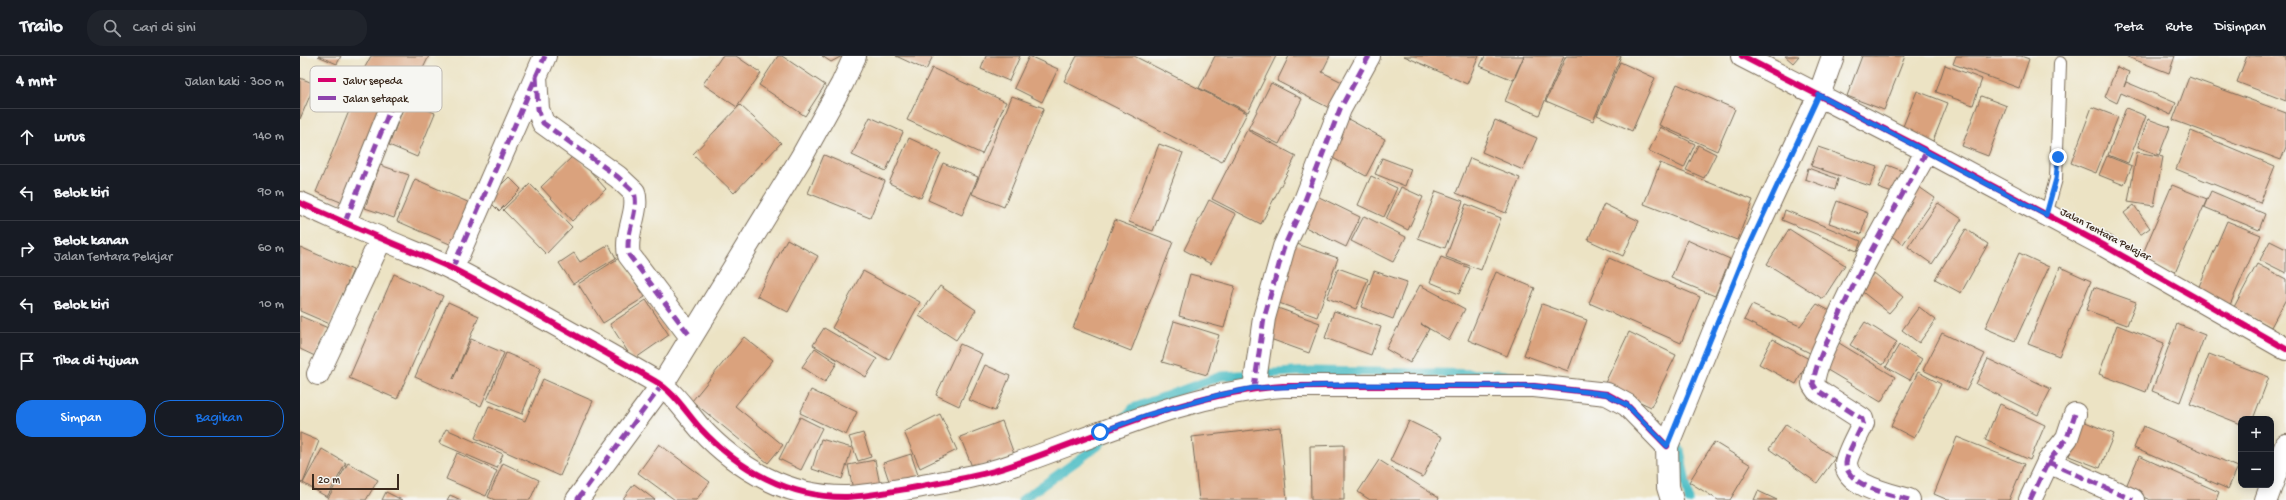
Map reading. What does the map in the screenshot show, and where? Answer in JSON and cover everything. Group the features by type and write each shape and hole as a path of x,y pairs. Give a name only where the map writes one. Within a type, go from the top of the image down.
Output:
{"street":[{"path":"452,269 545,56"},
{"path":"577,500 662,385 804,151 842,84 855,56"},
{"path":"1254,388 1264,318 1284,247 1304,203 1340,109 1369,56"},
{"name":"Jalan Tentara Pelajar","path":"1742,56 1927,151 2046,215 2192,294 2286,349"},
{"path":"1672,500 1668,487 1667,446 1744,257 1819,95 1833,56"},
{"path":"536,76 538,109 543,123 618,177 634,192 636,206 627,244 629,255 691,337"},
{"path":"345,222 389,112"},
{"path":"1909,500 1861,484 1849,472 1846,462 1863,423 1862,419 1817,390 1812,384 1813,376 1828,339 1854,282 1927,151"},
{"path":"300,203 452,269 554,323 662,385 717,446 742,465 767,480 791,490 817,495 848,497 878,494 951,481 1010,466 1147,415 1219,395 1254,388 1338,385 1534,386 1606,394 1627,405 1667,446"},
{"path":"318,374 382,239"},
{"path":"2030,500 2048,462 2064,442 2075,414"},
{"path":"2266,500 2286,445"},
{"path":"2048,462 2133,500"}],"lane":[{"path":"2046,215 2056,179 2060,63"}],"building":[{"path":"318,56 341,56 337,64"},
{"path":"371,56 429,56 424,66 366,66"},
{"path":"722,56 736,56 761,73 737,107 703,84"},
{"path":"778,56 782,56 825,85 805,116 759,85"},
{"path":"822,56 842,56 831,62"},
{"path":"896,56 933,56 926,70"},
{"path":"986,56 1020,56 1009,81 981,69"},
{"path":"1029,56 1058,69 1042,102 1014,88"},
{"path":"1077,56 1134,56 1247,113 1222,162 1064,81"},
{"path":"1215,56 1276,56 1248,112 1199,88"},
{"path":"1289,56 1330,56 1322,72 1348,85 1335,111 1277,81"},
{"path":"1404,56 1479,56 1467,84"},
{"path":"1485,56 1524,56 1513,80 1480,66"},
{"path":"1524,56 1564,56 1539,115 1505,101"},
{"path":"1566,56 1621,56 1593,121 1546,101"},
{"path":"1785,56 1799,56 1793,63"},
{"path":"1862,56 1905,56 1884,110 1847,96"},
{"path":"1956,56 2021,56 2029,59 2019,88 1953,64"},
{"path":"2125,56 2175,56 2169,73"},
{"path":"2247,56 2286,56 2286,101 2237,82"},
{"path":"1620,62 1655,78 1632,131 1597,115"},
{"path":"1945,65 1982,79 1973,105 1936,92"},
{"path":"2117,67 2129,72 2124,87 2126,82 2176,103 2171,115 2121,93 2117,103 2105,97"},
{"path":"932,68 1006,102 982,154 907,120"},
{"path":"2189,77 2286,113 2286,147 2281,160 2173,120"},
{"path":"300,78 310,82 310,96 300,119"},
{"path":"1271,83 1302,99 1279,144 1248,129"},
{"path":"1677,84 1735,109 1717,151 1659,125"},
{"path":"1917,91 1948,103 1931,146 1900,134"},
{"path":"1012,96 1044,108 1004,207 972,194"},
{"path":"1981,96 2007,106 1988,156 1962,146"},
{"path":"740,105 781,143 734,193 693,154"},
{"path":"2092,107 2118,117 2096,173 2071,163"},
{"path":"2126,108 2146,116 2128,163 2108,155"},
{"path":"349,112 381,112 343,203 316,192"},
{"path":"402,112 435,113 417,157 389,145"},
{"path":"870,117 903,132 886,171 852,155"},
{"path":"1348,119 1385,139 1366,176 1329,156"},
{"path":"2148,119 2170,127 2159,155 2138,147"},
{"path":"1495,120 1537,138 1523,170 1482,152"},
{"path":"1660,127 1695,144 1684,168 1649,151"},
{"path":"1247,130 1296,156 1261,224 1212,199"},
{"path":"2191,131 2275,166 2260,203 2176,169"},
{"path":"909,138 941,153 921,198 889,183"},
{"path":"1159,144 1183,153 1153,231 1129,222"},
{"path":"1698,145 1716,154 1704,178 1686,170"},
{"path":"1818,147 1877,167 1870,186 1811,166"},
{"path":"2137,152 2163,157 2154,206 2128,202"},
{"path":"575,154 606,189 572,221 541,187"},
{"path":"824,155 885,181 870,218 808,193"},
{"path":"2107,156 2132,166 2124,185 2099,175"},
{"path":"1382,158 1411,169 1405,186 1375,174"},
{"path":"1470,158 1520,178 1506,213 1456,193"},
{"path":"943,163 978,177 962,215 928,200"},
{"path":"1660,163 1753,200 1737,240 1644,204"},
{"path":"380,165 409,175 394,218 365,208"},
{"path":"1887,165 1903,171 1895,194 1878,188"},
{"path":"1808,168 1838,179 1835,190 1805,179"},
{"path":"1371,176 1397,188 1384,217 1358,205"},
{"path":"509,177 521,189 499,211 487,199"},
{"path":"415,179 470,203 452,245 397,221"},
{"path":"530,184 572,227 546,254 503,210"},
{"path":"2172,185 2207,199 2175,273 2141,258"},
{"path":"1401,187 1423,197 1408,230 1386,219"},
{"path":"1919,187 1935,198 1903,244 1887,233"},
{"path":"1436,191 1463,201 1445,248 1418,238"},
{"path":"2211,191 2265,214 2259,230 2204,207"},
{"path":"1317,196 1360,217 1346,247 1303,226"},
{"path":"1209,200 1236,214 1211,264 1184,250"},
{"path":"1837,201 1868,213 1861,234 1829,223"},
{"path":"1938,203 1962,219 1932,264 1908,247"},
{"path":"1466,204 1501,218 1481,270 1446,257"},
{"path":"1604,204 1639,221 1623,256 1588,240"},
{"path":"2134,205 2150,228 2140,235 2124,213"},
{"path":"1785,210 1861,241 1857,251 1782,220"},
{"path":"1364,216 1406,237 1393,262 1351,241"},
{"path":"1115,220 1173,242 1131,351 1073,328"},
{"path":"2227,221 2261,235 2230,305 2197,291"},
{"path":"1789,229 1845,265 1823,299 1767,264"},
{"path":"1966,229 1988,244 1961,293 1935,279"},
{"path":"787,239 818,256 788,312 757,296"},
{"path":"1687,240 1730,259 1715,296 1671,278"},
{"path":"2270,241 2286,249 2286,273 2260,260"},
{"path":"1291,242 1338,258 1317,317 1271,300"},
{"path":"609,245 616,258 573,284 559,263 574,253 580,262"},
{"path":"300,247 353,270 330,324 300,311"},
{"path":"2019,253 2049,267 2015,341 1985,328"},
{"path":"1441,257 1470,268 1459,294 1430,282"},
{"path":"619,258 645,297 603,323 578,284"},
{"path":"1609,258 1700,297 1681,343 1589,303"},
{"path":"2257,264 2286,279 2286,299 2271,327 2234,307"},
{"path":"2060,267 2091,281 2059,356 2028,344"},
{"path":"1338,268 1368,279 1356,309 1327,298"},
{"path":"863,271 920,302 889,360 832,328"},
{"path":"1374,271 1407,282 1393,319 1361,307"},
{"path":"1496,272 1535,288 1507,356 1468,340"},
{"path":"1874,273 1903,297 1889,313 1860,290"},
{"path":"394,274 443,296 397,399 349,378"},
{"path":"1190,274 1235,286 1224,328 1179,316"},
{"path":"1420,285 1465,309 1449,340 1421,324 1429,329 1410,363 1386,349"},
{"path":"940,286 976,310 956,340 919,316"},
{"path":"2094,287 2136,302 2127,325 2086,310"},
{"path":"646,300 669,335 633,360 610,324"},
{"path":"448,302 479,316 453,379 471,339 504,353 481,406 415,377"},
{"path":"1542,304 1587,320 1568,371 1524,355"},
{"path":"1817,304 1834,313 1812,354 1744,320 1752,305 1800,326"},
{"path":"1272,306 1320,323 1309,353 1262,336"},
{"path":"1919,307 1936,320 1919,343 1902,330"},
{"path":"1334,311 1381,327 1371,355 1325,338"},
{"path":"300,316 328,328 315,356 300,349"},
{"path":"1174,321 1219,335 1207,375 1162,362"},
{"path":"1865,322 1897,342 1883,365 1850,345"},
{"path":"2177,324 2205,335 2180,402 2152,391"},
{"path":"2117,325 2164,343 2146,392 2099,374"},
{"path":"824,328 877,359 866,377 813,345"},
{"path":"1629,332 1676,355 1651,407 1604,385"},
{"path":"1942,333 1985,354 1966,391 1923,370"},
{"path":"744,337 773,360 735,406 783,445 768,463 692,401"},
{"path":"1772,339 1809,359 1796,384 1759,364"},
{"path":"1839,343 1895,377 1881,402 1824,368"},
{"path":"960,344 982,354 959,406 936,395"},
{"path":"1899,345 1922,359 1910,380 1886,367"},
{"path":"815,348 837,363 825,382 802,367"},
{"path":"506,353 541,368 522,414 487,400"},
{"path":"2209,354 2269,377 2254,416 2238,416 2238,423 2190,404"},
{"path":"1988,359 2051,389 2038,415 1976,384"},
{"path":"985,365 1010,376 995,411 969,400"},
{"path":"1918,372 1941,384 1914,438 1891,426"},
{"path":"543,379 593,401 560,476 475,438 489,406 525,421"},
{"path":"811,390 857,412 846,435 800,413"},
{"path":"2000,404 2045,425 2030,460 1985,440"},
{"path":"940,414 957,450 920,468 904,432"},
{"path":"800,417 822,428 801,470 779,459"},
{"path":"1002,421 1014,454 973,469 960,437"},
{"path":"1409,421 1442,437 1423,477 1390,461"},
{"path":"2083,421 2114,434 2100,468 2069,456"},
{"path":"1786,424 1835,458 1817,483 1769,449"},
{"path":"2143,426 2238,467 2228,489 2134,448"},
{"path":"1280,427 1287,500 1199,500 1192,437"},
{"path":"446,429 503,454 497,468 439,443"},
{"path":"300,433 319,441 303,483 300,482"},
{"path":"863,433 871,457 858,461 849,437"},
{"path":"1957,437 2024,464 2009,500 1948,500 1934,494"},
{"path":"821,439 852,448 842,479 812,469"},
{"path":"1714,442 1751,465 1730,500 1718,500 1689,482"},
{"path":"659,444 710,482 696,500 675,500 638,473"},
{"path":"1344,445 1344,500 1311,500 1310,446"},
{"path":"322,449 346,463 327,497 303,483"},
{"path":"457,453 497,471 486,496 446,479"},
{"path":"911,454 919,478 891,487 883,463"},
{"path":"2139,456 2219,492 2216,500 2150,500 2125,489"},
{"path":"875,460 881,490 854,495 848,465"},
{"path":"1379,460 1439,498 1438,500 1370,500 1358,492"},
{"path":"348,463 378,480 366,500 327,500"},
{"path":"503,463 539,480 530,500 495,500 488,497"},
{"path":"634,484 655,500 622,500"},
{"path":"1758,491 1777,500 1754,500"},
{"path":"386,492 402,500 382,500"},
{"path":"450,495 461,500 447,500"}],"waterway":[{"path":"1123,419 1133,408 1221,376 1312,371 1497,374 1517,377"},
{"path":"1022,500 1098,446 1106,437"},
{"path":"1671,437 1680,450 1689,500"}],"marked path":[{"path":"452,269 545,56"},
{"path":"1254,388 1264,318 1284,247 1304,203 1340,109 1369,56"},
{"path":"536,76 538,109 543,123 618,177 634,192 635,207 629,239 629,255 691,337"},
{"path":"345,222 389,112"},
{"path":"1909,500 1871,488 1853,478 1848,471 1846,463 1863,423 1862,419 1817,390 1813,384 1821,355 1844,304 1878,238 1927,151"},
{"path":"577,500 662,385"},
{"path":"2030,500 2048,462 2067,438 2075,414"},
{"path":"2048,462 2133,500"}],"cycle path":[{"path":"1742,56 1927,151 2105,246 2286,349"},
{"path":"300,203 455,270 531,310 662,385 679,402 700,428 731,457 766,479 805,493 826,496 865,496 977,475 1013,465 1112,428 1179,406 1248,390 1283,386 1534,386 1607,394 1627,405 1667,446"}],"route":[{"path":"1100,432 1147,415 1219,395 1254,388 1338,385 1534,386 1606,394 1627,405 1667,446 1744,257 1819,95 2046,215 2056,179 2058,157"}]}
